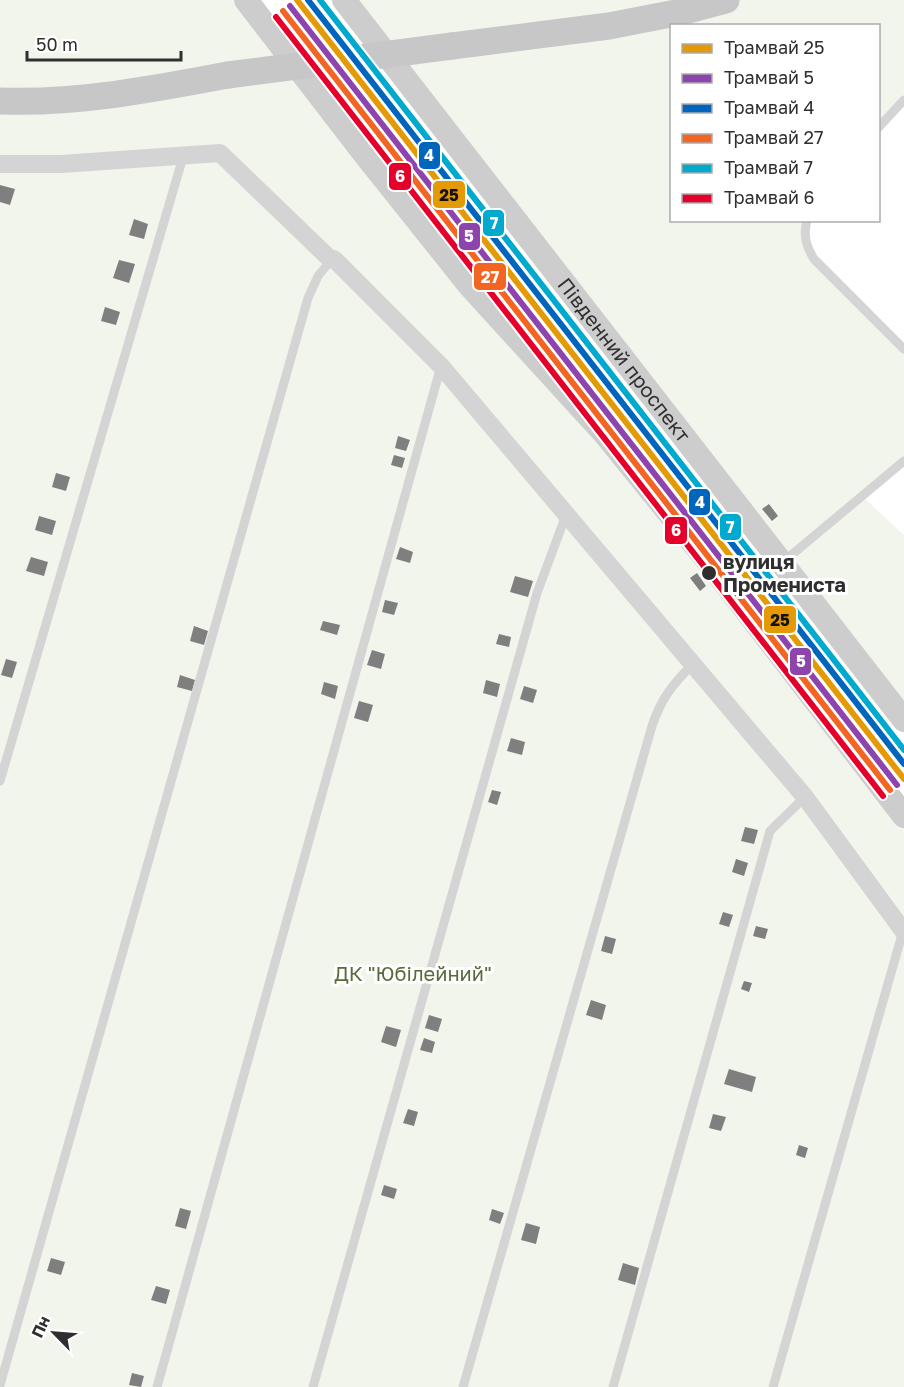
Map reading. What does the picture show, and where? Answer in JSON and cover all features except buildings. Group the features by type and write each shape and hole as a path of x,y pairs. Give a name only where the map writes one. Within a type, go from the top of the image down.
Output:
{"main road":[{"path":"246,0 470,286 605,434 713,567 904,816"},
{"name":"Південний проспект","path":"344,0 904,720"},
{"path":"0,101 29,102 111,94 228,75 609,27 726,0"}],"street":[{"path":"0,164 62,164 220,153 441,366 805,797 903,932"}],"lane":[{"path":"880,127 904,100"},
{"path":"0,781 183,157"},
{"path":"807,222 806,246 814,259 904,349"},
{"path":"0,1385 308,298 318,276 332,259"},
{"path":"157,1387 441,366"},
{"path":"783,562 904,461"},
{"path":"313,1387 537,593 566,515"},
{"path":"463,1387 652,726 659,704 672,685 692,665"},
{"path":"613,1387 770,831 805,797"},
{"path":"773,1387 903,932"}],"green space":[{"name":"ДК \"Юбілейний\"","path":"0,0 246,0 904,816 904,1387 0,1387"},
{"path":"346,0 904,0 904,100 880,127 880,24 670,24 670,222 807,222 806,246 904,349 904,461 863,497 904,535 904,722"}],"tram line":[{"name":"25","path":"297,0 904,779"},
{"name":"4","path":"308,0 904,764"},
{"name":"7","path":"320,0 904,750"},
{"name":"5","path":"290,6 897,785"},
{"name":"27","path":"283,11 890,790"},
{"name":"6","path":"276,17 883,796"}],"place":[{"name":"вулиця Промениста","path":"709,573"}]}
